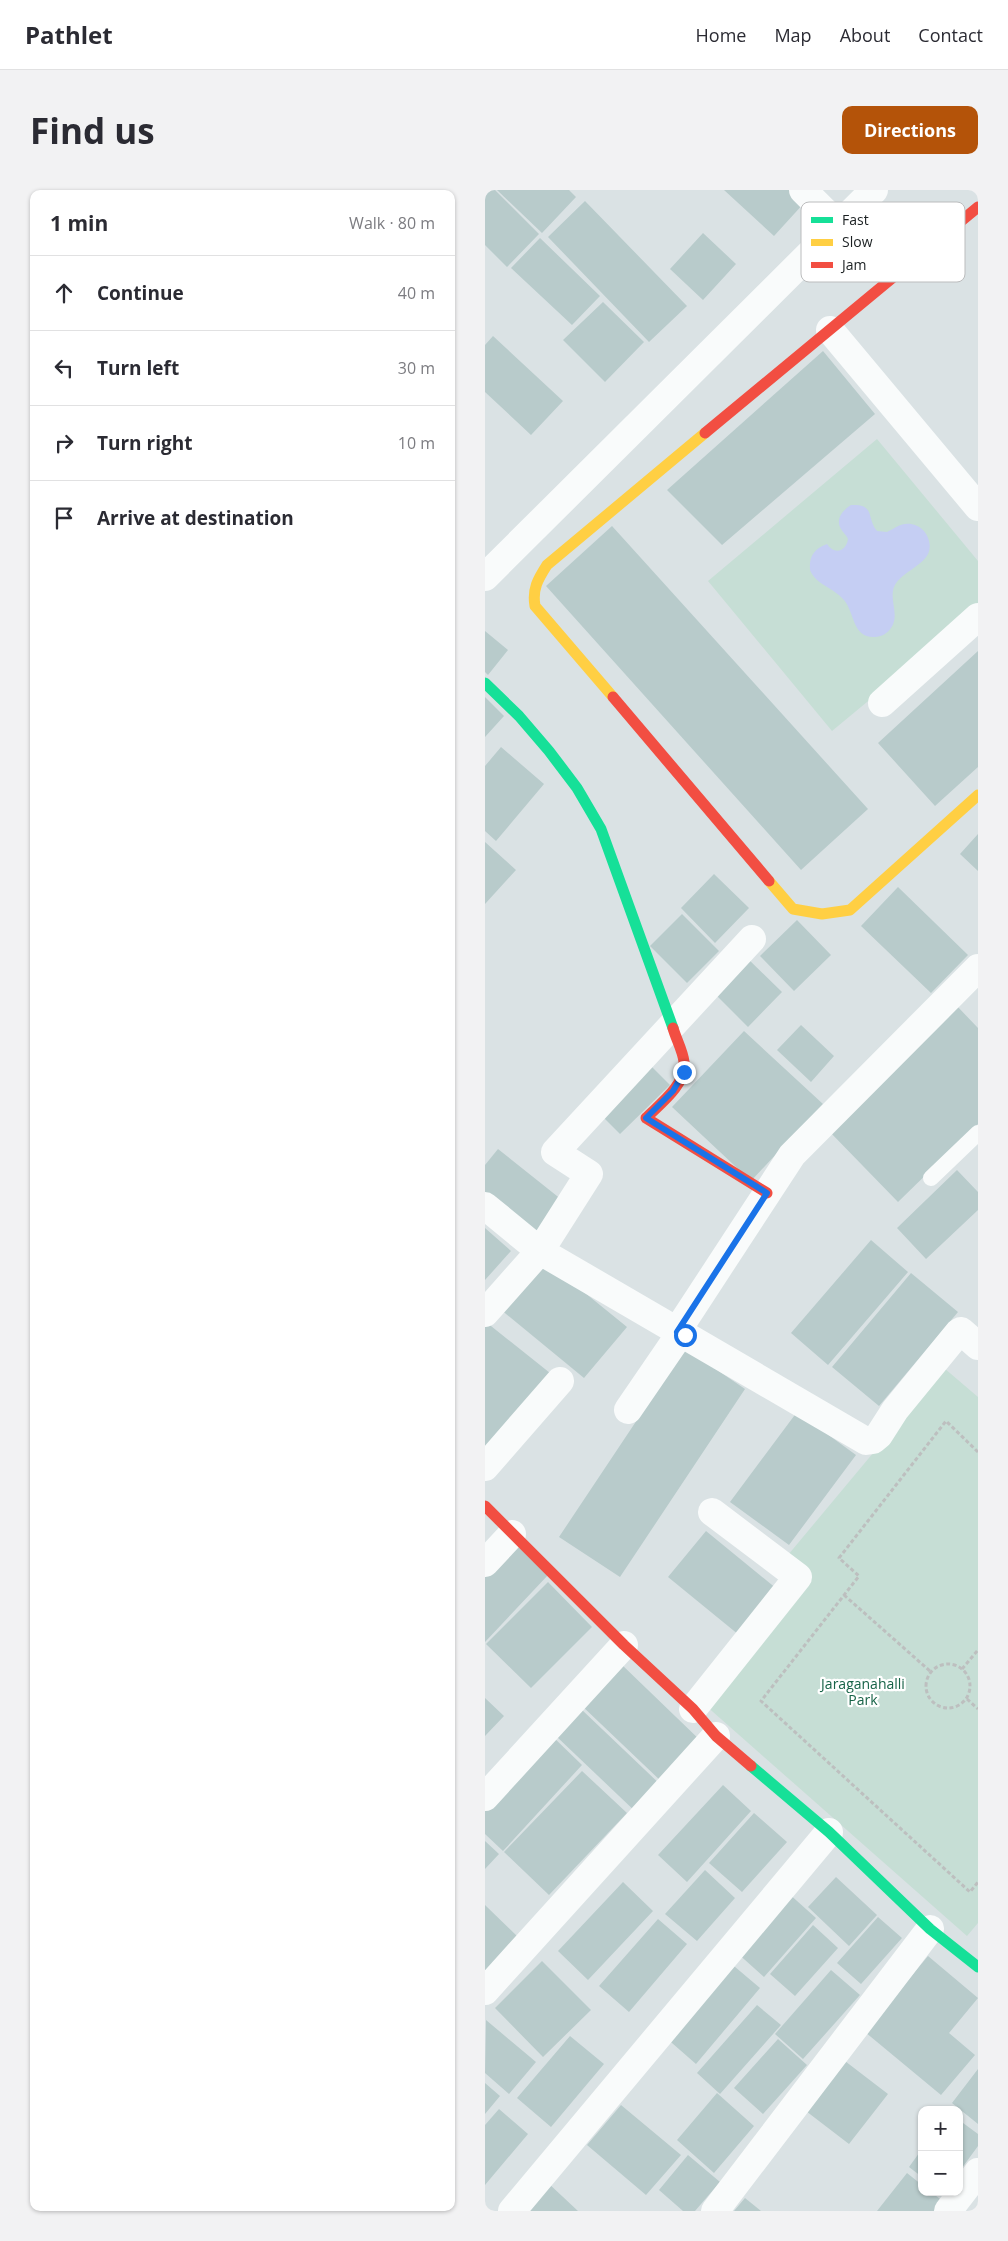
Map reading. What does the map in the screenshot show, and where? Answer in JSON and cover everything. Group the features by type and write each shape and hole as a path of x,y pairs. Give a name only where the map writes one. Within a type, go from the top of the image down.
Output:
{"street":[{"path":"803,190 815,202"},
{"path":"860,202 873,190"},
{"path":"965,219 978,208"},
{"path":"485,577 801,260"},
{"path":"888,282 547,565 536,582 533,594 535,606 793,909 810,914 828,916 850,910 978,795"},
{"path":"830,330 978,507"},
{"path":"882,703 978,617"},
{"path":"485,683 536,734 582,794 601,829 684,1060 684,1072 673,1091 646,1118 767,1193"},
{"path":"485,1313 540,1251 589,1174 555,1152 751,939"},
{"path":"628,1410 767,1193 799,1148 978,968"},
{"path":"485,1206 540,1251 867,1441 873,1440 879,1435 895,1410 957,1333 961,1331 966,1333 978,1346"},
{"path":"485,1467 560,1380"},
{"path":"485,1506 625,1645 693,1709 716,1736 829,1832 930,1929 978,1967"},
{"path":"693,1709 798,1577 712,1512"},
{"path":"485,1563 512,1534"},
{"path":"485,1797 625,1645"},
{"path":"485,1991 716,1736"},
{"path":"512,2211 829,1832"},
{"path":"715,2211 930,1929"},
{"path":"948,2211 978,2172"}],"lane":[{"path":"931,1178 978,1134"}],"path":[{"path":"978,1452 946,1421 839,1558 859,1576 761,1701 971,1892 978,1882"},
{"path":"844,1595 931,1672"},
{"path":"962,1669 978,1650"},
{"path":"949,1663 962,1669 969,1676 971,1688 967,1699 958,1707 946,1709 935,1706 927,1696 925,1685 931,1672 938,1666 949,1663"},
{"path":"967,1699 978,1708"}],"green space":[{"path":"877,439 978,561 978,610 832,731 708,581"},
{"name":"Jaraganahalli Park","path":"944,1368 978,1397 978,1923 967,1936 704,1704 810,1575 788,1555"}],"water":[{"path":"851,505 859,505 867,509 877,531 887,532 900,525 907,524 921,528 928,538 930,547 924,560 904,575 894,587 894,623 886,633 877,637 868,636 858,629 844,600 820,583 810,570 810,561 813,554 819,548 827,544 836,551 845,547 848,539 839,525 839,518 845,509"}],"building":[{"path":"485,190 495,190 539,234 507,267 485,245"},
{"path":"497,190 569,190 576,197 542,233"},
{"path":"724,190 792,190 805,202 801,202 801,206 774,236"},
{"path":"585,201 687,306 649,342 548,237"},
{"path":"703,233 736,264 703,300 670,269"},
{"path":"540,238 600,296 572,325 511,268"},
{"path":"603,302 644,342 605,382 563,340"},
{"path":"493,336 563,401 531,435 485,392 485,345"},
{"path":"823,351 875,414 722,545 667,490"},
{"path":"612,526 868,809 801,870 546,586"},
{"path":"485,631 508,650 488,675 485,672"},
{"path":"978,651 978,767 935,806 878,743"},
{"path":"485,697 504,716 485,737"},
{"path":"501,747 544,784 496,841 485,831 485,766"},
{"path":"978,834 978,871 960,854"},
{"path":"485,842 516,870 485,904"},
{"path":"714,874 749,908 715,943 681,908"},
{"path":"898,887 968,955 931,993 861,926"},
{"path":"682,914 719,951 687,983 650,946"},
{"path":"797,920 831,955 794,991 760,956"},
{"path":"745,956 782,992 748,1027 711,990"},
{"path":"956,1005 978,1028 978,1124 898,1202 828,1130"},
{"path":"801,1025 834,1056 811,1082 777,1050"},
{"path":"744,1031 823,1104 751,1181 672,1107"},
{"path":"649,1064 670,1085 620,1134 599,1113"},
{"path":"498,1149 562,1200 535,1234 485,1194 485,1165"},
{"path":"957,1170 978,1192 978,1210 926,1259 897,1228"},
{"path":"485,1228 511,1251 485,1280"},
{"path":"871,1240 908,1272 828,1365 791,1333"},
{"path":"542,1258 627,1327 584,1378 500,1309"},
{"path":"911,1273 958,1312 879,1406 832,1367"},
{"path":"485,1323 550,1373 485,1455"},
{"path":"685,1348 745,1389 620,1577 559,1537"},
{"path":"797,1412 856,1455 789,1545 730,1502"},
{"path":"706,1531 777,1589 739,1635 668,1577"},
{"path":"512,1539 549,1574 485,1642 485,1568"},
{"path":"548,1582 592,1627 531,1688 486,1644"},
{"path":"620,1663 703,1743 664,1784 580,1704"},
{"path":"485,1698 504,1716 485,1736"},
{"path":"581,1709 665,1789 639,1815 556,1736"},
{"path":"549,1733 582,1765 503,1851 485,1834 485,1802"},
{"path":"582,1771 627,1813 549,1895 504,1852"},
{"path":"723,1785 751,1811 687,1882 658,1855"},
{"path":"754,1813 787,1842 742,1892 709,1863"},
{"path":"485,1841 499,1854 485,1869"},
{"path":"705,1870 735,1898 697,1941 665,1914"},
{"path":"836,1877 877,1915 849,1946 808,1907"},
{"path":"623,1882 653,1911 588,1980 558,1951"},
{"path":"787,1892 816,1918 764,1977 735,1951"},
{"path":"485,1905 518,1937 485,1972"},
{"path":"878,1917 902,1938 861,1984 837,1963"},
{"path":"658,1919 687,1944 629,2012 599,1986"},
{"path":"813,1925 838,1948 795,1996 770,1974"},
{"path":"928,1956 978,1998 949,2033 975,2055 941,2095 865,2032"},
{"path":"542,1961 591,2010 543,2057 495,2008"},
{"path":"728,1961 760,1988 696,2064 664,2036"},
{"path":"831,1970 860,1995 803,2059 775,2034"},
{"path":"757,2005 781,2025 720,2094 697,2073"},
{"path":"486,2020 536,2062 509,2094 485,2073"},
{"path":"570,2036 604,2064 551,2127 517,2098"},
{"path":"778,2039 807,2065 763,2114 734,2088"},
{"path":"841,2058 888,2094 849,2144 802,2108"},
{"path":"978,2069 978,2124 963,2112 963,2106 956,2106 952,2103"},
{"path":"485,2083 500,2096 485,2114"},
{"path":"717,2093 754,2126 714,2173 677,2140"},
{"path":"621,2105 681,2155 646,2195 587,2145"},
{"path":"499,2109 528,2134 485,2185 485,2125"},
{"path":"963,2123 978,2134 978,2146 963,2167"},
{"path":"688,2155 720,2182 695,2211 683,2211 659,2190"},
{"path":"918,2155 918,2174 909,2167"},
{"path":"907,2173 918,2182 918,2196 936,2196 944,2202 937,2211 877,2211"},
{"path":"547,2182 578,2211 521,2211"},
{"path":"745,2198 761,2211 734,2211"}],"traffic: fast":[{"path":"485,683 519,716 549,751 577,788 601,829 673,1028"},
{"path":"751,1766 829,1832 930,1929 978,1967"}],"traffic: slow":[{"path":"613,697 535,606 534,594 537,584 547,565 705,433"},
{"path":"769,881 793,909 822,914 850,910 978,795"}],"traffic: jam":[{"path":"965,218 978,207"},
{"path":"705,433 887,282"},
{"path":"613,697 769,881"},
{"path":"673,1028 681,1049 684,1070 677,1086 646,1118 767,1193"},
{"path":"485,1506 624,1645 693,1709 716,1736 751,1766"}],"route":[{"path":"684,1072 673,1091 646,1118 767,1193 677,1332 685,1335"}]}
